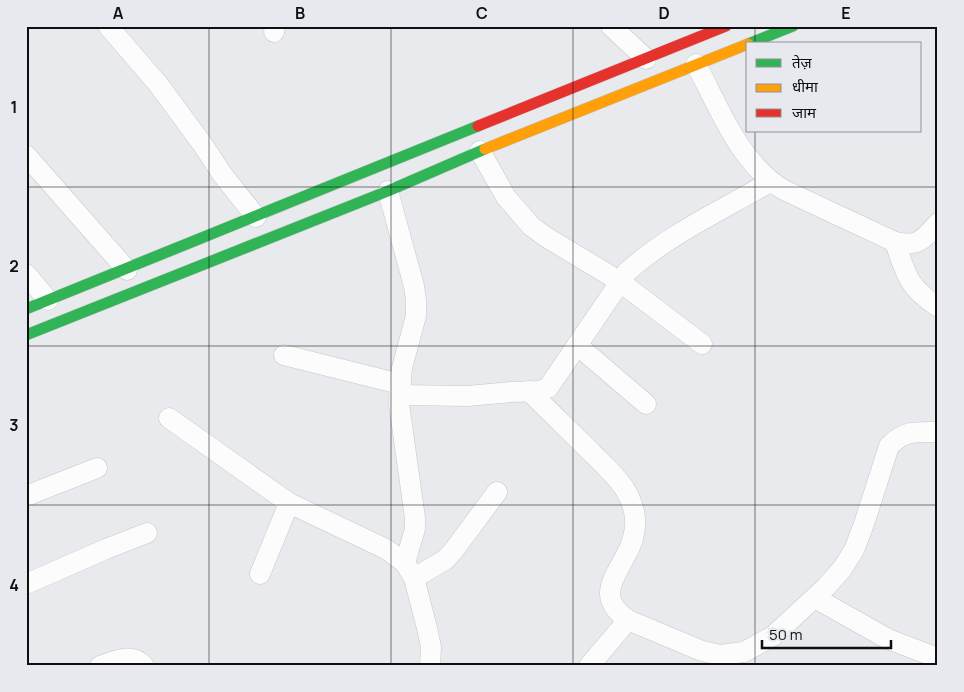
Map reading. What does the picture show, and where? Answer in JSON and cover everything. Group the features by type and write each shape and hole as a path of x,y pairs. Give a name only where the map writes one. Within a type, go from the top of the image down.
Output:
{"highway":[{"path":"26,309 127,270 726,26"},
{"path":"753,42 793,26"},
{"path":"26,335 388,191 480,151 746,45"}],"street":[{"path":"108,26 158,84 222,174 256,217"},
{"path":"611,26 646,59"},
{"path":"696,64 733,134 747,155 770,182 895,242 914,244 928,234 938,223"},
{"path":"480,151 506,197 531,226 619,282 702,344"},
{"path":"26,155 127,270"},
{"path":"284,355 400,390 459,397 544,390 548,388 578,345 619,282 644,256 770,182"},
{"path":"388,191 414,286 416,300 416,316 402,368 400,415 415,518 409,570 427,628 431,647 430,666"},
{"path":"895,242 914,289 938,308"},
{"path":"26,274 48,300"},
{"path":"578,345 646,404"},
{"path":"529,391 619,480 632,502 635,518 634,535 629,550 614,576 610,592 613,607 628,620 702,651 720,655 744,652 757,646 773,636 815,598 842,570 854,550 889,446 898,437 906,434 938,432"},
{"path":"169,418 289,503 386,549 409,570"},
{"path":"26,496 96,468"},
{"path":"409,570 444,560 454,550 497,492"},
{"path":"260,574 289,503"},
{"path":"26,584 147,533"},
{"path":"815,598 888,639 938,658"},
{"path":"589,666 628,620"},
{"path":"100,666 129,658 136,659 144,666"}],"traffic: fast":[{"path":"753,42 793,26"},
{"path":"26,309 478,126"},
{"path":"26,335 388,191 485,149"}],"traffic: slow":[{"path":"485,149 746,45"}],"traffic: jam":[{"path":"478,126 726,26"}]}
